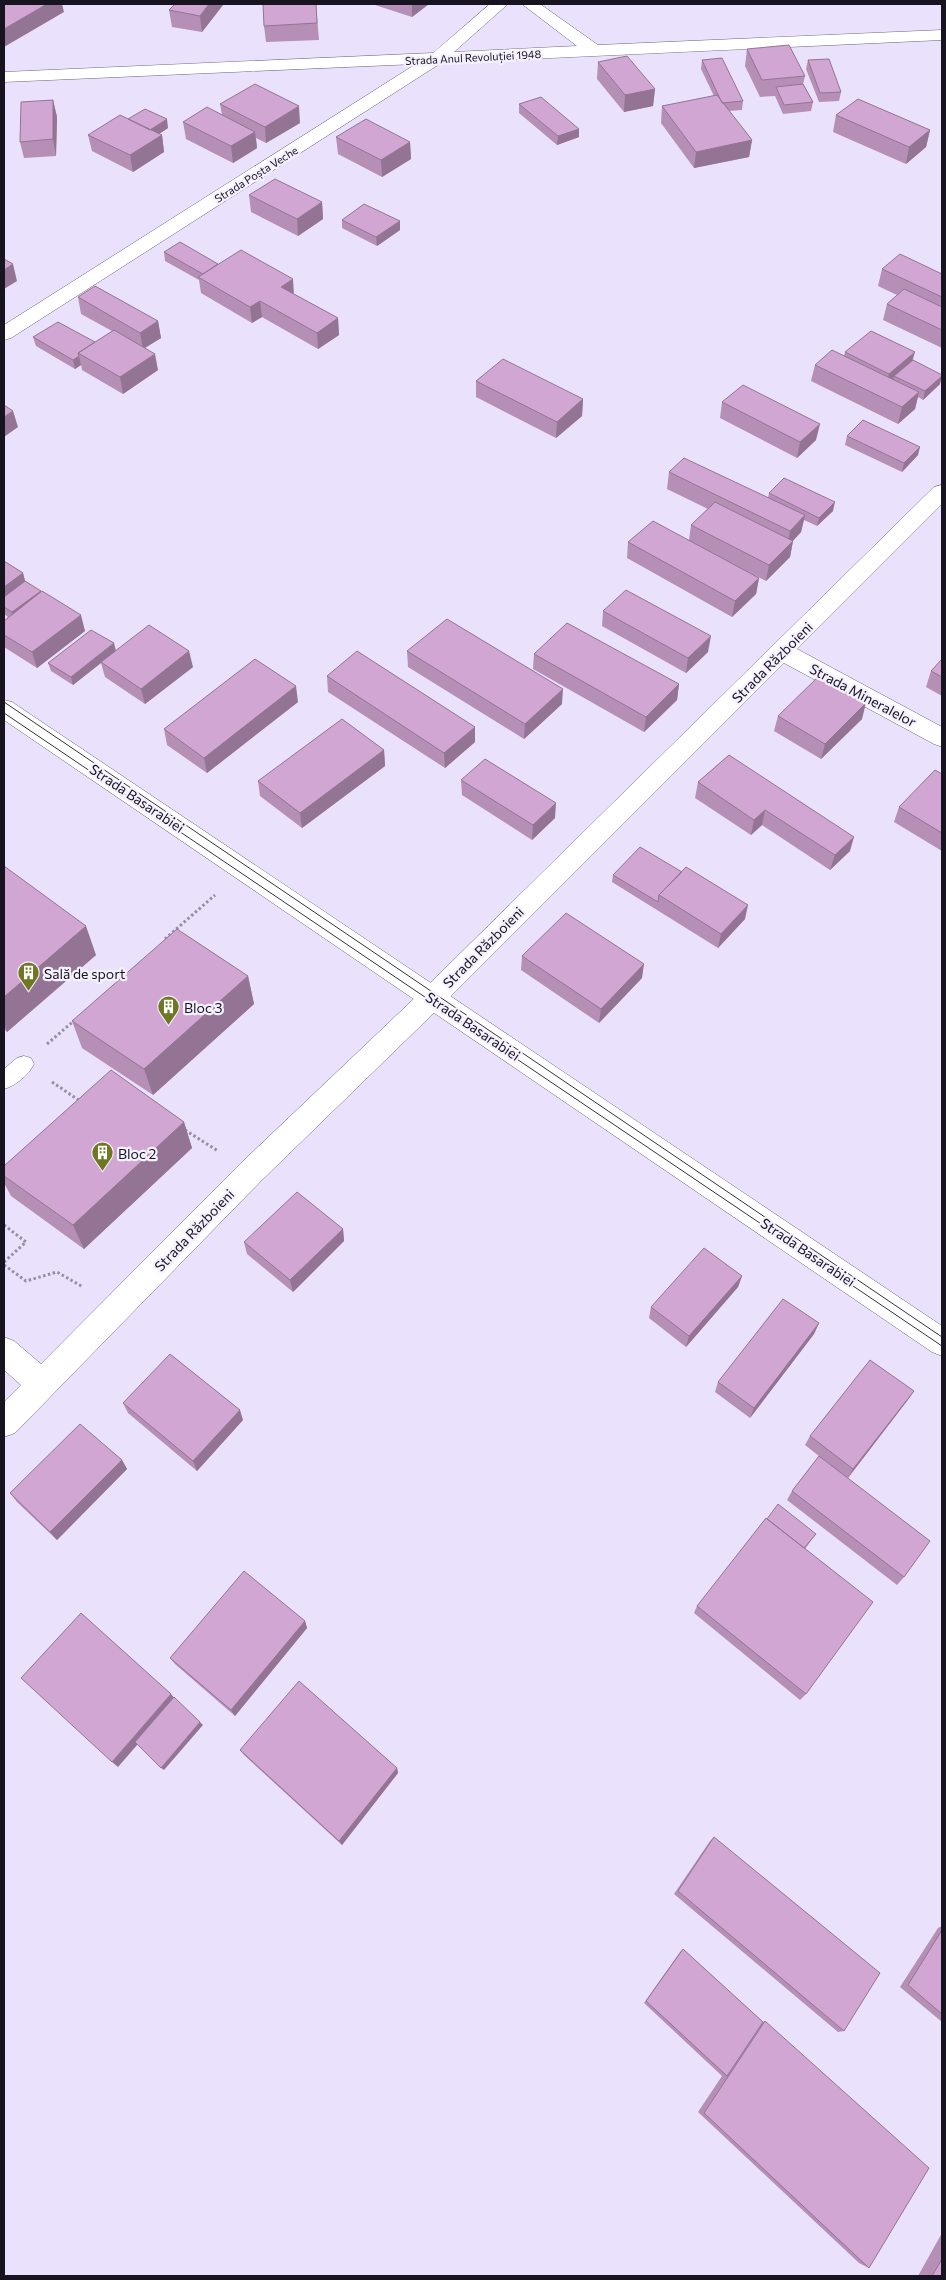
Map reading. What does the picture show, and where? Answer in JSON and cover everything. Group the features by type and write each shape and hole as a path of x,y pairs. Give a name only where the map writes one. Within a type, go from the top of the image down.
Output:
{"street":[{"name":"Strada Poșta Veche","path":"4,334 436,58 500,4"},
{"path":"530,4 593,50"},
{"name":"Strada Anul Revoluției 1948","path":"4,77 942,35"},
{"name":"Strada Războieni","path":"4,1423 251,1172 783,652 942,492"},
{"name":"Strada Mineralelor","path":"783,652 942,738"},
{"name":"Strada Basarabiei","path":"4,708 942,1342"},
{"path":"4,1351 42,1384"}],"lane":[{"path":"4,1081 24,1064"}],"path":[{"path":"158,946 244,870"},
{"path":"69,1025 76,1018"},
{"path":"24,1064 83,1104"},
{"path":"180,1127 251,1172"},
{"path":"4,1225 26,1242 4,1263 26,1281 57,1272 119,1306"}],"building":[{"path":"4,4 47,4 4,29"},
{"path":"175,4 209,4 200,16 169,10"},
{"path":"263,4 316,4 317,23 264,26"},
{"path":"789,45 805,76 762,80 747,49"},
{"path":"627,56 655,89 625,95 598,62"},
{"path":"722,58 743,101 722,103 702,60"},
{"path":"829,59 841,92 820,93 808,60"},
{"path":"255,84 299,106 265,127 220,104"},
{"path":"803,84 813,102 784,105 776,87"},
{"path":"717,95 752,140 696,152 662,106"},
{"path":"541,97 579,129 558,136 519,104"},
{"path":"858,99 930,130 909,147 836,115"},
{"path":"53,100 53,139 20,142 21,102"},
{"path":"207,107 255,132 231,146 183,122"},
{"path":"145,109 167,119 150,130 128,119"},
{"path":"120,115 162,135 130,155 88,135"},
{"path":"366,119 410,142 381,160 336,137"},
{"path":"275,179 322,202 297,219 249,195"},
{"path":"364,204 400,221 376,237 342,220"},
{"path":"180,242 218,264 203,274 164,252"},
{"path":"241,250 293,279 281,287 338,318 317,333 260,301 250,307 198,277"},
{"path":"900,254 942,274 942,297 882,269"},
{"path":"4,259 13,264 4,270"},
{"path":"95,286 158,321 140,333 78,297"},
{"path":"904,289 942,307 942,330 887,304"},
{"path":"58,322 95,342 78,353 79,356 73,360 33,337"},
{"path":"114,330 155,354 120,377 78,353"},
{"path":"871,331 915,352 889,374 845,352"},
{"path":"832,350 919,392 902,407 815,365"},
{"path":"503,359 583,399 557,422 476,381"},
{"path":"913,360 942,375 925,391 894,376"},
{"path":"743,385 820,424 800,442 722,402"},
{"path":"4,405 13,411 4,417"},
{"path":"863,420 920,447 904,463 847,436"},
{"path":"684,458 805,515 790,531 669,472"},
{"path":"784,478 835,502 819,518 769,493"},
{"path":"715,502 793,541 769,565 691,525"},
{"path":"653,521 759,578 735,601 628,542"},
{"path":"4,561 23,573 4,587"},
{"path":"25,581 41,591 12,612 4,607 4,597"},
{"path":"626,590 711,636 688,658 603,611"},
{"path":"42,591 81,615 32,652 4,635 4,621"},
{"path":"447,619 563,689 525,724 407,651"},
{"path":"567,623 679,684 646,717 534,654"},
{"path":"149,625 189,651 141,689 101,662"},
{"path":"91,630 114,643 71,677 48,663"},
{"path":"357,651 475,727 444,753 327,676"},
{"path":"255,659 296,686 204,758 164,729"},
{"path":"942,659 942,677 931,671"},
{"path":"819,676 866,703 825,744 778,716"},
{"path":"342,719 384,750 300,813 258,781"},
{"path":"729,755 854,837 835,855 765,810 754,820 698,782"},
{"path":"485,759 556,803 533,825 461,780"},
{"path":"935,770 942,774 942,833 899,807"},
{"path":"640,847 682,872 659,895 658,902 613,875"},
{"path":"4,866 86,926 4,997"},
{"path":"686,867 748,905 721,934 659,895"},
{"path":"566,913 644,964 601,1009 522,956"},
{"path":"177,929 248,976 144,1069 72,1021"},
{"name":"Bloc 2","path":"111,1070 184,1122 73,1225 4,1176 4,1166"},
{"path":"297,1192 343,1229 290,1280 244,1242"},
{"path":"704,1248 742,1276 689,1336 651,1307"},
{"path":"783,1299 819,1323 754,1408 718,1382"},
{"path":"170,1354 240,1410 193,1461 123,1403"},
{"path":"870,1360 914,1391 853,1469 810,1436"},
{"path":"80,1424 122,1460 50,1532 10,1493"},
{"path":"819,1456 930,1541 904,1577 792,1491"},
{"path":"778,1504 816,1534 804,1548 767,1519"},
{"path":"766,1518 873,1602 806,1694 697,1606"},
{"path":"244,1571 305,1621 231,1710 170,1658"},
{"path":"81,1613 171,1694 112,1762 21,1678"},
{"path":"299,1681 397,1768 339,1841 240,1750"},
{"path":"174,1697 200,1722 161,1768 135,1742"},
{"path":"714,1837 880,1973 844,2031 678,1891"},
{"path":"942,1930 942,2014 908,1985"},
{"path":"683,1949 763,2022 727,2076 646,2001"},
{"path":"765,2021 929,2168 869,2268 704,2113"},
{"path":"942,2259 942,2276 932,2276"}],"tram line":[{"path":"4,702 942,1337"},
{"path":"4,713 942,1346"}],"place":[{"name":"Sală de sport","path":"28,992"},
{"name":"Bloc 3","path":"168,1026"},
{"name":"Bloc 2","path":"102,1172"}]}
